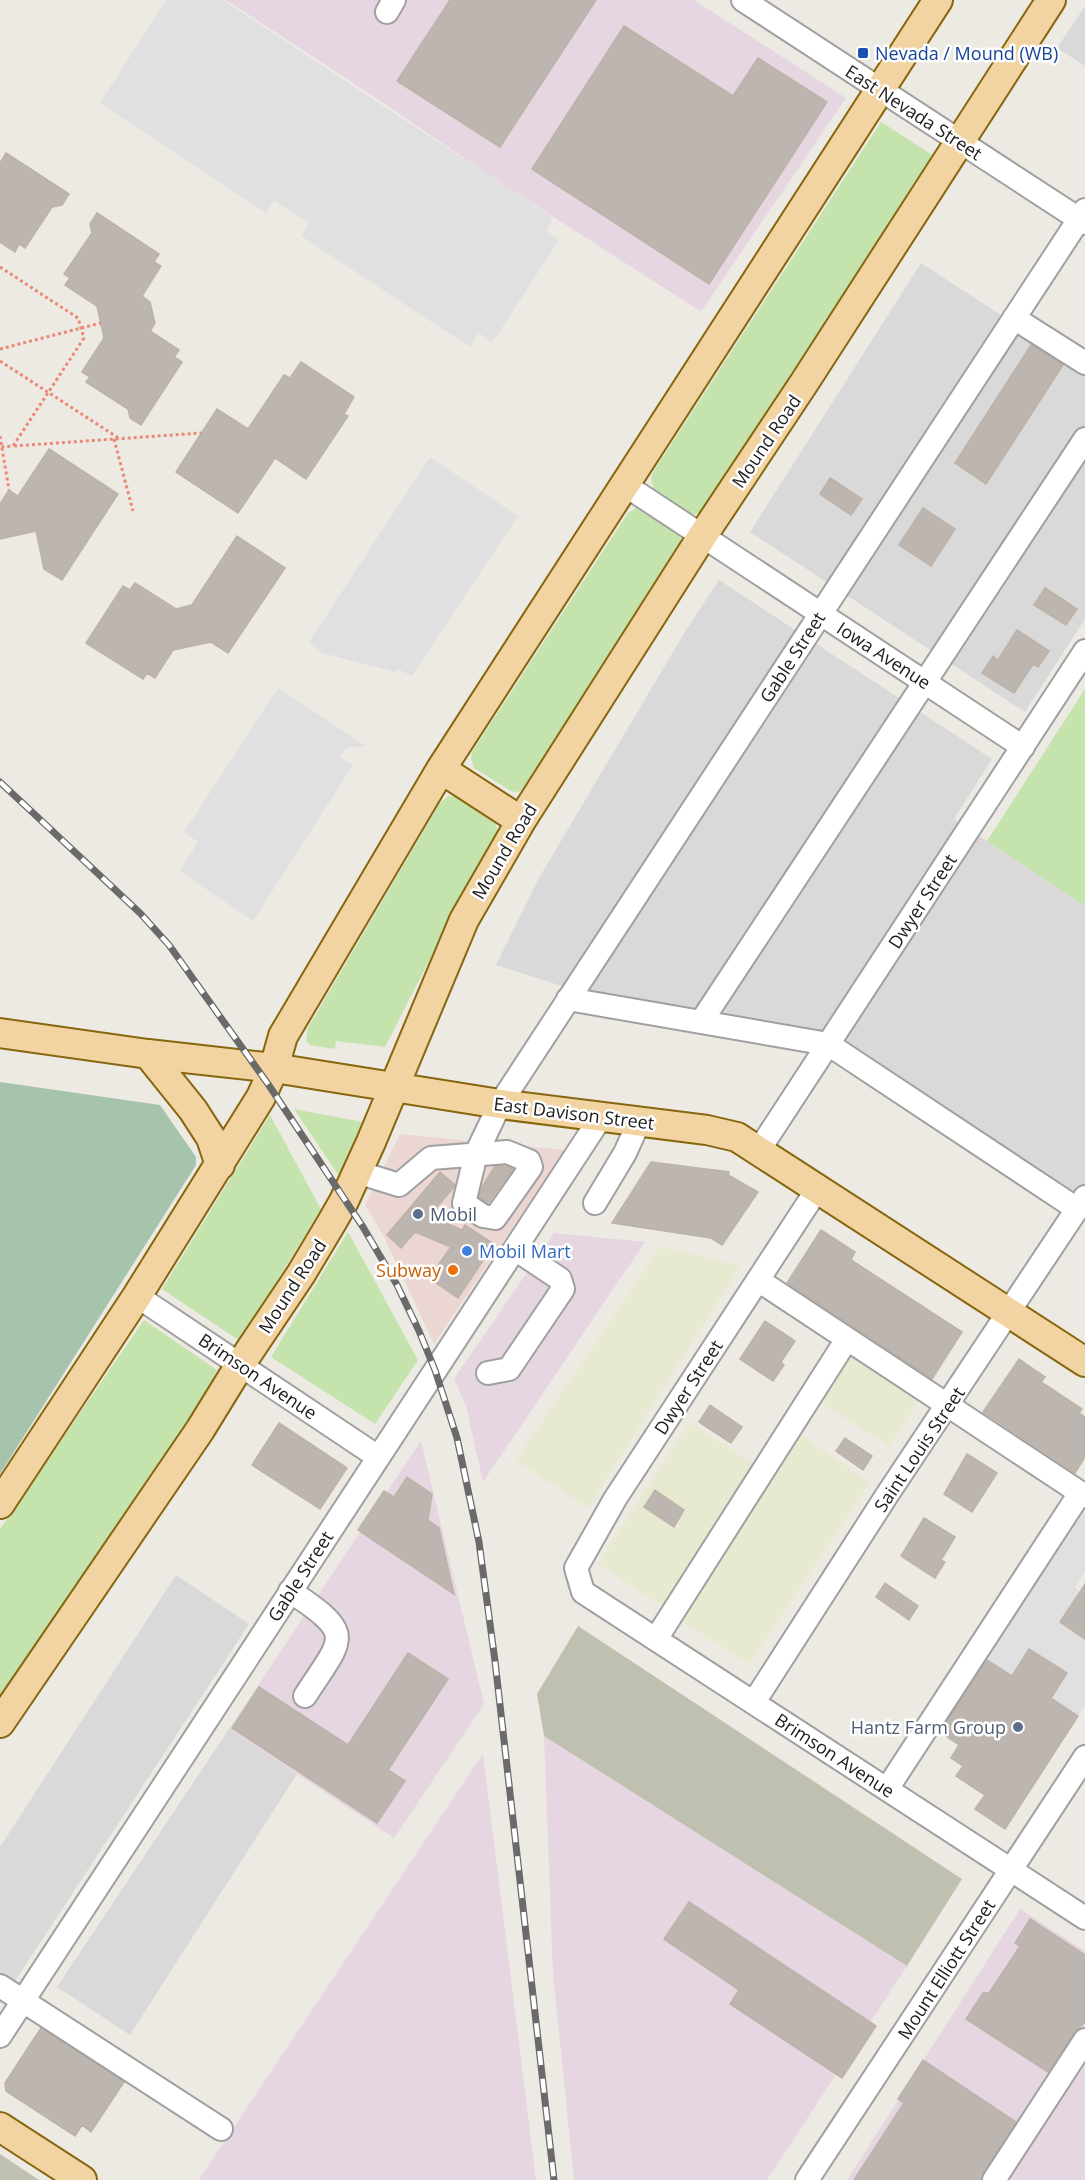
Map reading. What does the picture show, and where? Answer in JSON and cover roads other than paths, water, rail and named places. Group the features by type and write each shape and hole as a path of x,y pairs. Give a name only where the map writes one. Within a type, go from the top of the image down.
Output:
{"main road":[{"path":"0,1504 137,1296 261,1097 274,1068 283,1036 441,769 938,0"},
{"name":"Mound Road","path":"0,1723 200,1430 301,1274 344,1200 465,920 480,889 521,821 703,535 1051,0"},
{"path":"441,769 521,821"},
{"name":"East Davison Street","path":"0,1033 148,1054 274,1068 500,1104 707,1130 737,1137 1085,1362"},
{"path":"148,1054 199,1119 211,1138 220,1165"},
{"path":"0,2127 82,2180"}],"street":[{"name":"East Nevada Street","path":"743,0 773,8 880,90 1083,218"},
{"name":"Gable Street","path":"516,1188 495,1218 483,1216 464,1203 476,1154 500,1104 1014,318 1083,218"},
{"path":"1014,318 1085,363"},
{"path":"701,1022 1085,439"},
{"name":"Iowa Avenue","path":"625,485 1023,747"},
{"name":"Dwyer Street","path":"759,1150 1085,651"},
{"path":"568,999 828,1044 1081,1203"},
{"name":"Gable Street","path":"0,2036 601,1117"},
{"path":"595,1203 626,1153 639,1122"},
{"path":"357,1172 399,1185 431,1158 507,1152 529,1161 531,1167 516,1188 545,1203"},
{"name":"Dwyer Street","path":"584,1593 576,1568 582,1556 615,1499 818,1188"},
{"name":"Saint Louis Street","path":"754,1702 1081,1203"},
{"path":"488,1373 509,1369 563,1289 560,1279 515,1249"},
{"path":"758,1280 1083,1494 887,1789"},
{"name":"Brimson Avenue","path":"137,1296 378,1457"},
{"path":"656,1639 847,1339"},
{"path":"290,1592 318,1610 334,1625 338,1636 336,1648 305,1696"},
{"name":"Brimson Avenue","path":"584,1593 1085,1918"},
{"name":"Mount Elliott Street","path":"807,2180 1085,1757"},
{"path":"0,1986 221,2129"},
{"path":"994,2180 1085,2040"}],"railway":[{"path":"0,782 140,913 169,945 268,1084 363,1227 397,1285 435,1370 457,1438 479,1542 495,1661 554,2180"}],"place":[{"name":"Nevada / Mound (WB)","path":"863,53"},
{"name":"Mobil","path":"418,1214"},
{"name":"Mobil Mart","path":"467,1251"},
{"name":"Subway","path":"453,1270"},
{"name":"Hantz Farm Group","path":"1018,1727"}]}
